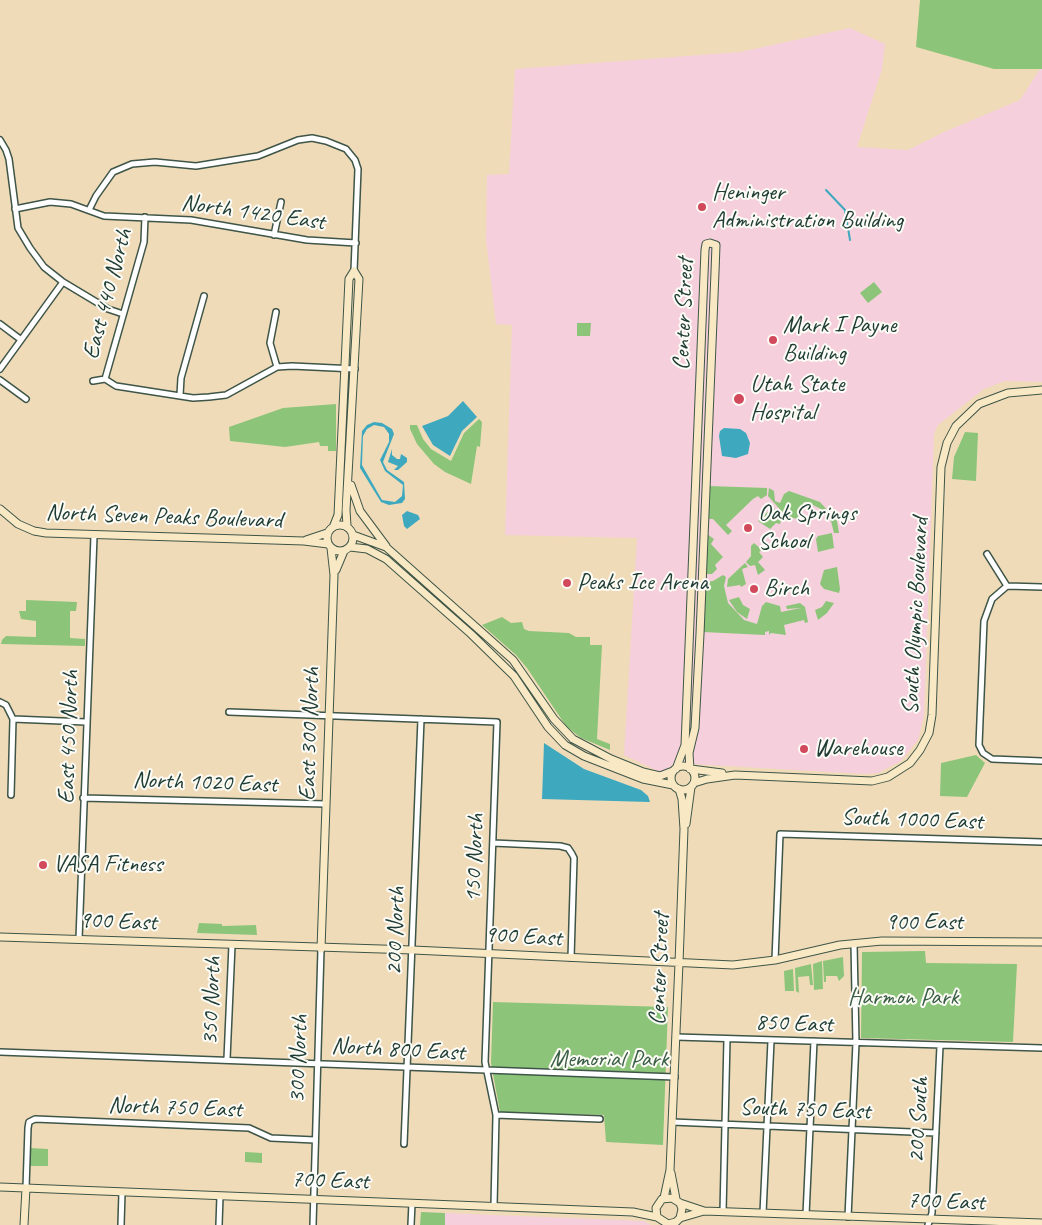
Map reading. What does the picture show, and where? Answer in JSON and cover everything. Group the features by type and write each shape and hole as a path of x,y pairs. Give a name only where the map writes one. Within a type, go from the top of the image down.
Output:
{"street":[{"path":"89,210 96,196 113,172 132,164 155,162 196,166 221,163 258,156 298,140 312,138 346,149 355,160 358,169 356,243 354,271 349,279 338,515 334,525 327,533 330,546 367,550 386,558 514,676 548,727 565,745 584,756 643,780 676,787 692,785 694,776 691,769 684,766 660,776 643,772 573,739 554,719 514,660 386,547 360,511 353,496 349,477"},
{"path":"0,140 9,160 18,228 30,248 44,267 63,282 108,309 123,314"},
{"name":"North 1420 East","path":"15,209 50,202 71,204 104,216 191,220 307,240 356,243"},
{"path":"274,235 281,202"},
{"name":"East 440 North","path":"105,379 144,242 144,217"},
{"name":"Center Street","path":"674,770 684,751 705,250 706,244 710,243 716,245 716,272 695,728 689,754 691,769"},
{"path":"354,271 359,279 347,526 353,535 386,547"},
{"path":"704,272 716,272"},
{"path":"0,369 63,282"},
{"path":"704,291 714,291"},
{"path":"180,395 182,378 204,296"},
{"path":"276,312 270,343 277,367"},
{"path":"0,324 20,339"},
{"path":"93,381 105,379 116,386 193,398 226,395 277,367 355,369"},
{"path":"0,380 26,399"},
{"name":"South Olympic Boulevard","path":"691,769 735,775 872,781 900,771 920,750 928,733 932,715 941,467 945,450 956,426 979,404 994,397 1022,391 1042,390"},
{"name":"South Olympic Boulevard","path":"1022,391 1042,395"},
{"path":"699,415 710,416"},
{"name":"North Seven Peaks Boulevard","path":"0,509 18,524 34,531 94,536 304,541 330,546"},
{"path":"695,510 705,510"},
{"path":"334,525 347,526"},
{"name":"North Seven Peaks Boulevard","path":"304,541 327,533"},
{"path":"347,549 353,535"},
{"name":"East 450 North","path":"78,938 94,536"},
{"name":"East 300 North","path":"323,893 334,576 330,546"},
{"name":"East 300 North","path":"334,576 347,549"},
{"path":"988,554 1007,586"},
{"path":"692,570 702,570"},
{"path":"1042,587 1007,586 992,599 984,621 979,741 983,753 996,760 1042,761"},
{"path":"689,639 699,640"},
{"path":"0,702 6,705 13,719 11,795"},
{"path":"686,709 696,709"},
{"path":"229,712 421,719"},
{"path":"13,719 86,722"},
{"name":"150 North","path":"421,719 497,722 486,1071 496,1115 494,1206"},
{"name":"200 North","path":"404,1144 421,719"},
{"path":"674,770 671,778 676,787"},
{"name":"South Olympic Boulevard","path":"692,785 707,778 735,775"},
{"name":"Center Street","path":"684,829 692,785"},
{"name":"Center Street","path":"661,1201 670,1170 680,963 684,829 682,799 676,787"},
{"name":"North 1020 East","path":"83,798 326,804"},
{"name":"South 1000 East","path":"775,960 780,834 1042,842"},
{"path":"493,843 560,846 570,851 574,858 571,958"},
{"name":"300 North","path":"313,1225 323,893"},
{"name":"900 East","path":"0,937 413,950 733,965 775,960 840,945 882,941 1042,942"},
{"path":"844,1216 852,1130 856,1043 854,944"},
{"name":"350 North","path":"227,1059 232,945"},
{"name":"850 East","path":"676,1038 1042,1048"},
{"path":"723,1212 727,1039"},
{"path":"763,1213 771,1041"},
{"path":"806,1215 814,1041"},
{"name":"200 South","path":"929,1223 940,1046"},
{"name":"North 800 East","path":"0,1052 675,1077"},
{"path":"496,1115 600,1119"},
{"name":"North 750 East","path":"26,1188 28,1128 31,1121 35,1119 249,1128 271,1138 315,1140"},
{"name":"South 750 East","path":"672,1122 936,1133"},
{"name":"Center Street","path":"670,1170 678,1201"},
{"name":"700 East","path":"0,1187 633,1212 660,1221"},
{"path":"24,1225 26,1188"},
{"path":"121,1225 122,1192"},
{"path":"218,1225 220,1196"},
{"path":"661,1201 678,1201 682,1210 680,1218 673,1224 660,1221 656,1210 661,1201"},
{"name":"700 East","path":"633,1212 661,1201"},
{"name":"700 East","path":"678,1201 704,1211 844,1216 929,1223 1042,1223"},
{"path":"411,1225 412,1203"},
{"name":"700 East","path":"680,1218 704,1211"}],"shaded area":[{"name":"Utah State Hospital","path":"850,28 885,44 882,69 857,147 908,150 944,132 1020,100 1042,66 1042,382 1005,381 984,389 938,425 934,434 924,716 918,740 901,761 878,773 865,774 674,763 669,769 660,772 624,755 637,538 505,535 512,325 496,324 486,239 487,175 509,174 515,69 740,52"},
{"path":"421,1212 644,1221 651,1225 420,1225"}],"green space":[{"path":"920,0 1042,0 1042,69 994,69 916,47"},
{"path":"874,282 882,292 868,303 860,293"},
{"path":"577,323 591,323 590,336 577,336"},
{"path":"336,404 336,451 328,451 328,446 320,446 319,442 285,447 230,441 229,427 283,408"},
{"path":"479,419 482,422 480,447 477,446 471,484 445,472 434,464 417,444 410,429 410,425 417,425 423,439 431,449 451,461 464,433"},
{"path":"965,432 978,433 976,481 952,479 954,457"},
{"path":"709,486 767,488 767,495 761,499 758,496 753,499 726,525 732,531 728,535 713,519 707,519"},
{"path":"769,488 774,491 775,501 780,503 784,494 789,491 820,502 837,521 839,533 834,533 831,521 823,510 809,503 804,502 797,519 786,516 768,496"},
{"path":"773,507 782,517 780,524 776,523 770,529 758,521"},
{"path":"832,533 834,548 818,552 816,539 818,536"},
{"path":"707,534 714,539 711,544 723,557 715,565 717,569 712,574 706,574"},
{"path":"754,543 762,550 759,552 763,557 758,562 765,570 758,575 755,565 750,566 746,562 751,556 751,546"},
{"path":"745,563 748,567 742,569 746,584 741,587 740,585 727,587 728,579"},
{"path":"837,567 839,593 824,589 820,584 824,570"},
{"path":"723,575 726,577 724,586 728,603 744,620 757,624 762,606 766,602 780,606 781,612 801,608 787,609 786,606 800,603 805,607 808,622 805,623 804,620 784,625 786,635 771,633 769,635 769,631 765,632 765,635 703,632 705,582 713,581"},
{"path":"739,597 743,605 750,609 747,619 737,612 729,600"},
{"path":"26,600 77,602 76,611 70,611 70,638 85,639 85,646 1,644 6,636 36,637 36,621 21,619 19,611 26,611"},
{"path":"826,601 834,603 827,613 818,620 815,610 822,607"},
{"path":"502,617 511,623 522,622 524,629 529,631 569,633 576,637 590,637 590,645 602,645 597,739 610,744 610,750 581,738 566,726 527,668 516,655 482,625"},
{"path":"976,755 985,763 967,797 940,796 941,763"},
{"path":"199,923 222,924 222,926 256,925 257,935 197,933"},
{"name":"Harmon Park","path":"925,951 926,963 1017,964 1013,1042 861,1038 862,952"},
{"path":"843,957 844,976 839,981 837,976 826,976 826,982 824,982 823,961"},
{"path":"822,961 823,989 814,990 813,964"},
{"path":"811,964 813,985 810,985 809,976 798,977 799,993 796,991 795,968"},
{"path":"793,969 794,991 785,991 784,971"},
{"name":"Memorial Park","path":"493,1002 668,1007 663,1145 606,1142 604,1115 500,1112 491,1063"},
{"path":"30,1148 48,1149 48,1166 30,1166"},
{"path":"245,1152 262,1153 262,1163 245,1162"},
{"path":"421,1212 445,1213 445,1225 420,1225"}],"water":[{"path":"463,401 477,417 462,431 450,456 433,445 422,426 448,416"},
{"path":"374,422 382,423 392,429 394,434 383,462 387,470 404,482 405,499 402,503 389,505 381,502 360,468 362,431 367,425","holes":["374,425 384,427 389,434 389,442 380,460 385,471 403,485 402,496 395,502 382,500 362,465 363,436 367,429"]},
{"path":"724,428 740,429 746,433 750,443 748,454 736,458 722,456 719,436 720,431"},
{"path":"392,449 392,455 397,459 400,459 401,454 407,458 407,462 398,470 394,470 398,466 388,462"},
{"path":"407,511 418,515 420,519 407,529 404,526 402,515"},
{"path":"544,743 584,769 641,790 648,796 650,802 542,799"}],"waterway":[{"path":"826,190 845,210 850,240"}],"place":[{"name":"Heninger Administration Building","path":"702,207"},
{"name":"Mark I Payne Building","path":"773,340"},
{"name":"Utah State Hospital","path":"739,399"},
{"name":"Oak Springs School","path":"748,528"},
{"name":"Peaks Ice Arena","path":"567,583"},
{"name":"Birch","path":"754,589"},
{"name":"Warehouse","path":"804,749"},
{"name":"VASA Fitness","path":"43,865"}]}
